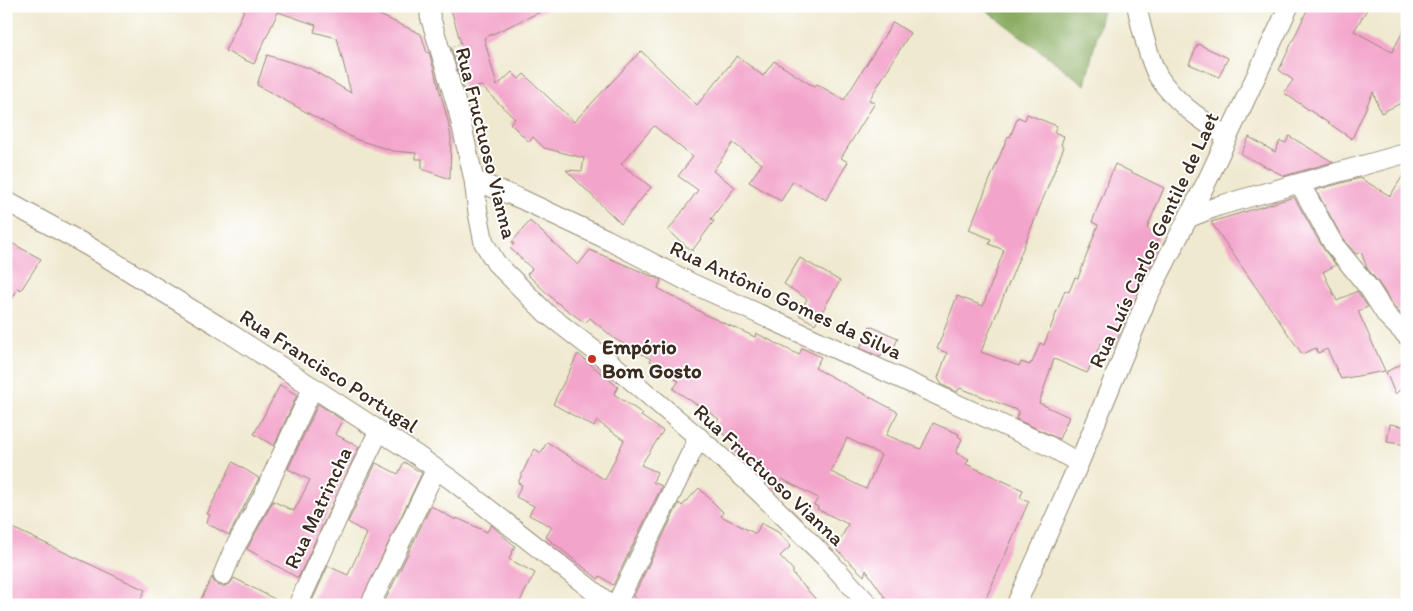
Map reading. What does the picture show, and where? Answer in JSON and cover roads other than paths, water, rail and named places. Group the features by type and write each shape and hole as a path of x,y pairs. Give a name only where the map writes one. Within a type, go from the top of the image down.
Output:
{"street":[{"name":"Rua Fructuoso Vianna","path":"430,6 430,16 458,110 474,180 484,243 496,263 546,313 618,368 758,491 826,558 869,605"},
{"path":"1137,6 1147,45 1158,76 1174,96 1192,113 1227,138"},
{"name":"Rua Luís Carlos Gentile de Laet","path":"1016,605 1147,298 1227,138 1289,6"},
{"path":"1188,218 1218,206 1407,153"},
{"name":"Rua Antônio Gomes da Silva","path":"474,180 547,211 691,283 1034,439 1078,463"},
{"path":"1300,184 1334,245 1369,288 1387,316 1407,336"},
{"name":"Rua Francisco Portugal","path":"6,201 88,246 379,430 436,469 611,605"},
{"path":"223,575 233,551 263,496 313,387"},
{"name":"Rua Matrincha","path":"298,605 379,430"},
{"path":"616,605 699,438"},
{"path":"370,605 436,469"}],"place":[{"name":"Empório Bom Gosto","path":"592,359"}]}
